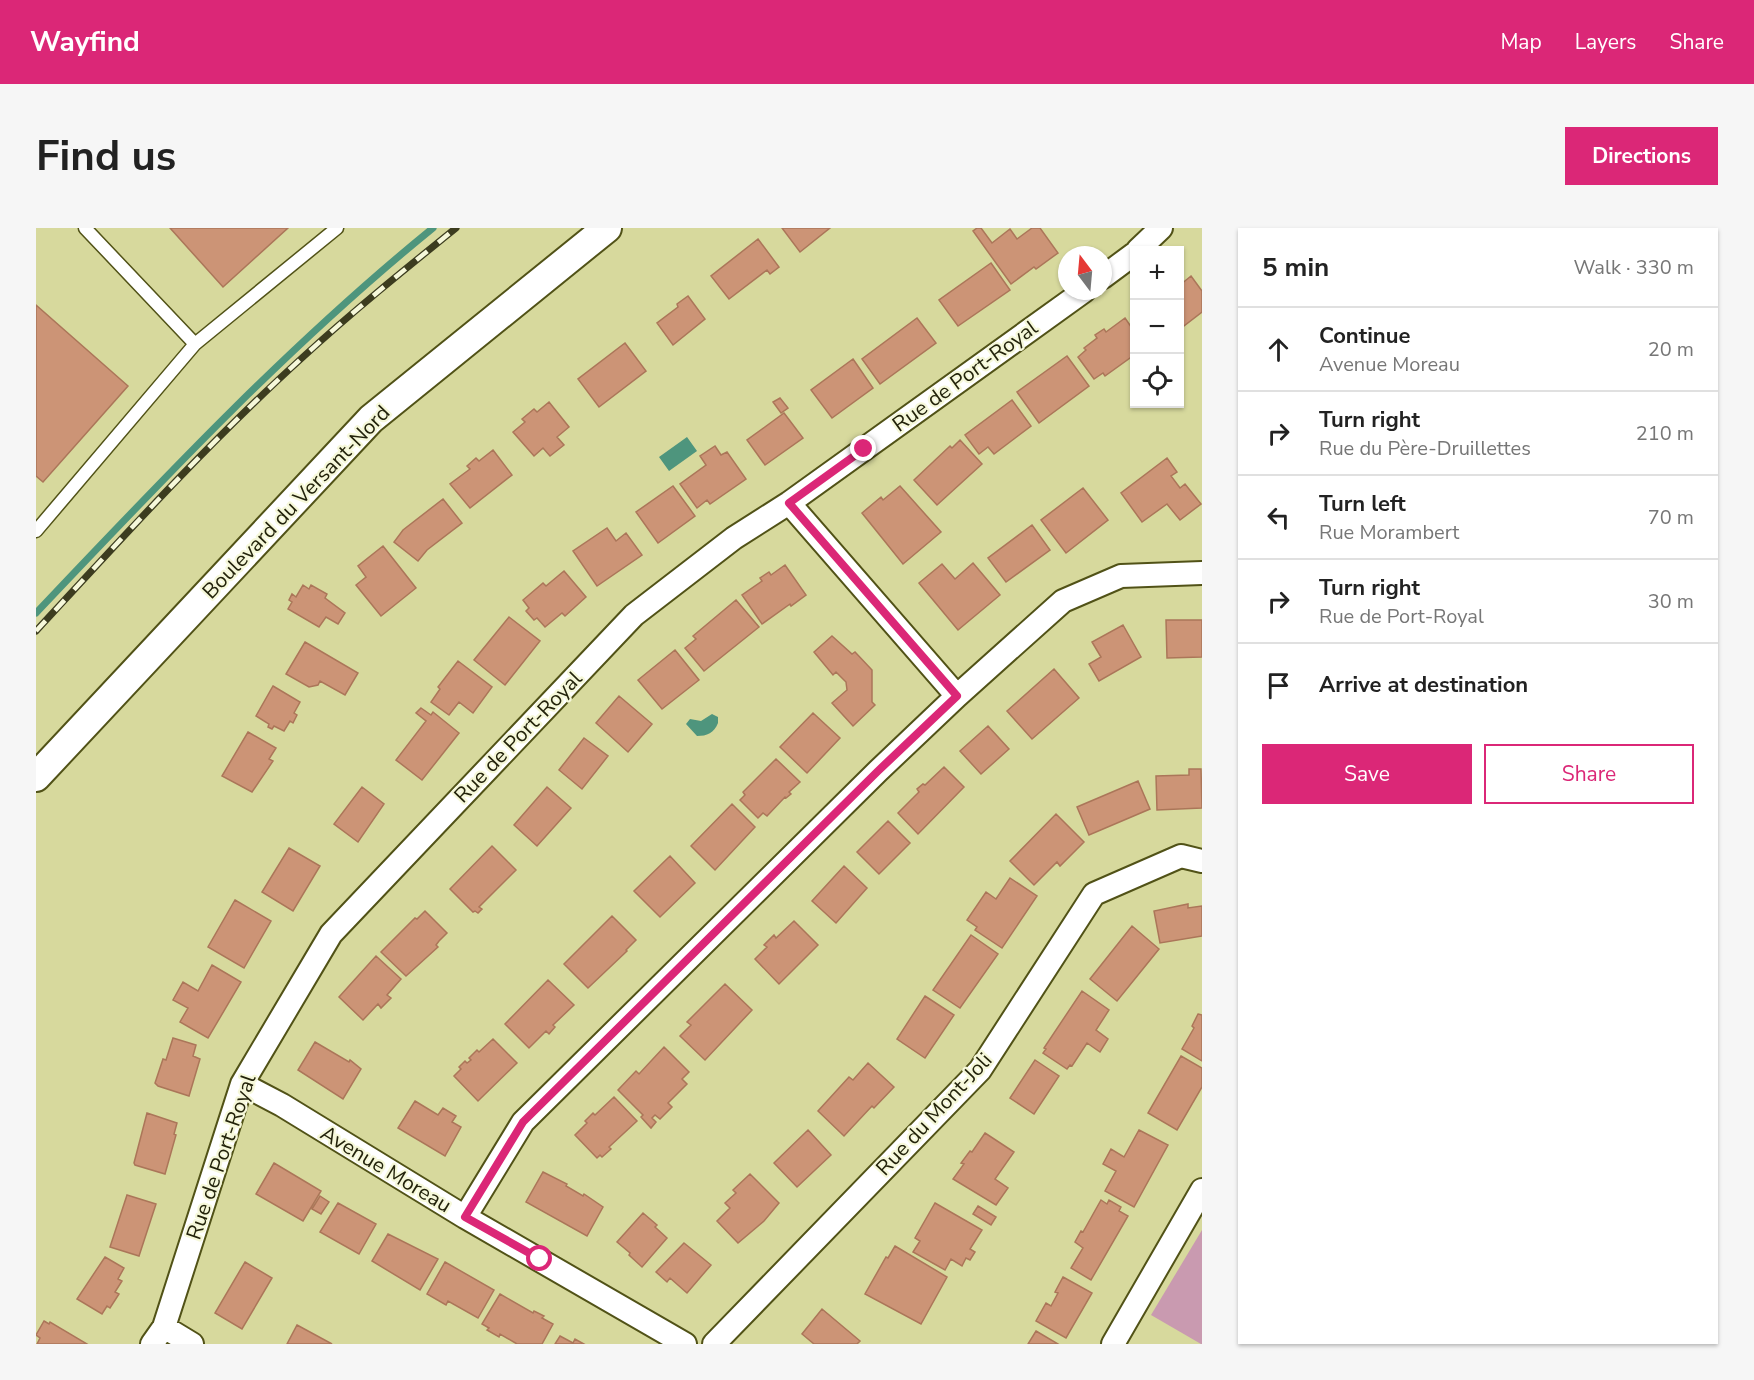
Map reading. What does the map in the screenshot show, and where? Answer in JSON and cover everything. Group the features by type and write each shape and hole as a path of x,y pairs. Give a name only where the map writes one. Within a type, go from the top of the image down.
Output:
{"street":[{"name":"Boulevard du Versant-Nord","path":"36,777 371,419 607,228"},
{"path":"1142,246 1161,228"},
{"path":"1112,270 1130,257"},
{"name":"Rue de Port-Royal","path":"158,1336 242,1084 331,934 634,615 734,538 789,503 1071,300"},
{"path":"789,503 957,696"},
{"path":"465,1217 523,1122 861,787 957,696 1063,601 1121,576 1202,573"},
{"name":"Rue du Mont-Joli","path":"714,1344 980,1070 1094,894 1181,856 1202,861"},
{"name":"Avenue Moreau","path":"242,1084 282,1105 465,1217 685,1344"},
{"path":"1113,1344 1202,1190"},
{"path":"158,1336 192,1344"}],"lane":[{"path":"85,228 195,344"},
{"path":"37,528 195,344 337,228"}],"shaded area":[{"path":"687,437 697,451 669,471 659,457"},
{"path":"712,714 718,717 718,723 707,735 697,736 686,724 690,719 701,721"},
{"path":"1202,1230 1202,1344 1201,1344 1151,1315"}],"building":[{"path":"170,228 288,228 223,287"},
{"path":"782,228 830,228 800,252"},
{"path":"981,228 992,243 1010,229 1017,239 1032,228 1040,228 1058,253 1011,284 973,231"},
{"path":"758,239 779,267 770,274 767,270 729,299 711,276"},
{"path":"991,263 1010,290 958,326 939,300"},
{"path":"1191,276 1202,291 1202,312 1184,326 1184,300 1184,282"},
{"path":"688,296 705,319 673,345 657,323"},
{"path":"36,305 128,386 43,482 36,476"},
{"path":"917,318 936,343 880,384 862,359"},
{"path":"1125,318 1130,325 1130,358 1105,376 1103,373 1094,379 1078,357 1086,350 1084,348 1097,338 1095,335 1104,329 1106,332"},
{"path":"625,343 646,371 599,407 578,379"},
{"path":"1067,356 1089,386 1039,423 1017,392"},
{"path":"853,359 873,388 832,418 811,390"},
{"path":"780,398 788,408 781,413 773,402"},
{"path":"1012,400 1031,426 994,454 988,447 979,454 965,435"},
{"path":"549,402 569,427 557,437 564,445 550,456 543,448 534,456 513,432 525,422 522,419 534,409 537,412"},
{"path":"784,413 803,438 765,465 747,440"},
{"path":"960,440 982,464 937,505 914,480 950,446 952,448"},
{"path":"715,446 721,455 727,452 746,479 710,504 707,500 697,508 680,484 706,465 700,456"},
{"path":"493,450 512,475 470,508 450,484 470,469 467,466 476,458 479,461"},
{"path":"1167,458 1177,472 1171,476 1180,488 1185,484 1201,504 1180,520 1167,504 1142,522 1121,493"},
{"path":"673,486 695,516 658,543 636,512"},
{"path":"900,486 941,532 903,564 862,513 881,497 883,500"},
{"path":"1083,488 1108,520 1066,553 1041,520"},
{"path":"443,499 462,523 427,550 418,561 394,542 403,530"},
{"path":"1032,525 1050,550 1006,582 988,558"},
{"path":"607,528 616,541 626,533 642,555 597,586 573,551"},
{"path":"383,546 416,588 381,616 356,585 366,577 358,566"},
{"path":"973,563 1000,595 958,630 919,583 942,564 955,579"},
{"path":"785,565 806,595 762,624 742,595 762,581 760,578 769,572 771,575"},
{"path":"564,571 586,597 565,616 562,613 545,627 526,611 529,608 523,600 543,583 546,586"},
{"path":"303,585 309,589 311,585 327,594 325,598 345,613 338,624 326,617 319,627 288,609 292,602 289,600 292,594 296,597"},
{"path":"736,600 759,627 704,671 685,648 696,639 693,636"},
{"path":"509,617 540,641 505,685 474,660"},
{"path":"1166,620 1202,620 1202,657 1167,658"},
{"path":"1123,625 1141,657 1099,681 1089,664 1101,657 1092,642"},
{"path":"832,636 852,654 855,652 872,670 872,702 875,705 853,726 832,703 847,690 846,682 836,672 833,675 814,652"},
{"path":"305,642 358,673 345,695 320,681 318,685 309,687 286,674"},
{"path":"675,650 699,680 662,709 638,680"},
{"path":"458,661 492,687 473,713 459,702 449,715 431,702 440,689 438,687"},
{"path":"1054,669 1079,698 1032,739 1007,711"},
{"path":"273,686 300,702 294,713 297,715 293,723 290,721 284,731 274,726 272,729 268,727 269,724 256,716"},
{"path":"619,696 652,724 628,752 596,723"},
{"path":"421,708 431,715 433,712 459,733 422,780 396,760 426,721 416,713"},
{"path":"813,713 840,738 807,773 780,747"},
{"path":"988,726 1009,749 981,774 960,751"},
{"path":"248,732 276,748 269,759 273,761 252,792 222,776"},
{"path":"584,738 608,756 582,789 559,770"},
{"path":"776,759 800,782 789,792 791,794 785,797 767,816 763,813 758,818 740,800 745,795 743,792"},
{"path":"944,767 964,787 918,834 898,813 919,792 917,789 925,785"},
{"path":"1189,769 1201,769 1202,808 1157,810 1156,776 1189,775"},
{"path":"1138,781 1150,809 1089,835 1077,807"},
{"path":"362,787 384,804 358,842 334,824"},
{"path":"547,787 571,808 537,846 514,825"},
{"path":"732,804 755,827 715,870 691,846"},
{"path":"1056,814 1084,842 1060,866 1057,862 1034,885 1010,861"},
{"path":"888,821 910,843 879,874 857,852"},
{"path":"492,846 516,870 479,907 482,909 478,913 473,912 450,889"},
{"path":"289,848 320,866 293,911 262,892"},
{"path":"670,856 695,883 660,917 634,891"},
{"path":"844,866 867,888 836,923 812,901"},
{"path":"1010,878 1037,896 1002,948 975,930 977,927 967,920 986,892 996,899"},
{"path":"235,900 271,921 244,968 208,947"},
{"path":"1188,904 1188,908 1202,906 1202,936 1160,943 1154,911"},
{"path":"425,911 447,933 436,945 438,947 406,976 381,952"},
{"path":"612,916 636,940 588,988 564,964"},
{"path":"794,921 818,945 779,984 755,959 767,947 764,945 774,935 776,938"},
{"path":"1132,926 1159,949 1117,1001 1090,979"},
{"path":"971,935 998,954 960,1008 933,990"},
{"path":"376,956 401,979 387,995 391,998 381,1008 378,1004 363,1020 339,997"},
{"path":"212,965 241,982 208,1038 180,1022 188,1008 173,1000 183,982 198,991"},
{"path":"548,980 574,1005 553,1025 555,1027 549,1034 546,1031 529,1048 505,1024"},
{"path":"725,984 752,1010 705,1060 680,1036 691,1025 687,1022"},
{"path":"1082,991 1109,1010 1096,1030 1108,1039 1100,1052 1087,1043 1072,1066 1070,1065 1067,1069 1043,1053 1046,1049 1044,1048"},
{"path":"925,996 954,1015 925,1058 897,1039"},
{"path":"1198,1014 1202,1015 1202,1061 1182,1049 1194,1028 1192,1026"},
{"path":"173,1038 196,1045 193,1056 200,1059 189,1096 155,1083"},
{"path":"493,1039 517,1063 478,1101 454,1076 465,1061 467,1063 471,1060 469,1058 477,1050 479,1052"},
{"path":"315,1042 349,1062 350,1060 361,1069 343,1099 298,1070"},
{"path":"664,1047 689,1072 682,1079 687,1084 668,1103 672,1107 660,1119 655,1115 652,1118 656,1122 651,1128 641,1117 643,1115 618,1090 636,1071 639,1074"},
{"path":"1181,1056 1202,1068 1202,1087 1177,1130 1148,1113"},
{"path":"1035,1060 1059,1076 1034,1114 1010,1098"},
{"path":"868,1063 894,1087 874,1108 872,1106 844,1136 818,1111 849,1077 853,1080"},
{"path":"614,1097 637,1121 609,1147 611,1149 602,1157 600,1155 597,1158 575,1135 593,1113 595,1115"},
{"path":"415,1101 438,1115 443,1108 456,1116 452,1122 461,1127 445,1156 398,1128"},
{"path":"147,1113 177,1123 165,1174 134,1163"},
{"path":"808,1130 831,1155 797,1187 774,1163"},
{"path":"1139,1130 1168,1145 1134,1207 1105,1191 1116,1171 1103,1164 1111,1149 1124,1157"},
{"path":"985,1133 1014,1152 995,1179 1008,1188 996,1205 953,1179 964,1164 961,1163"},
{"path":"274,1163 321,1191 303,1221 256,1194"},
{"path":"543,1172 603,1207 587,1236 526,1202"},
{"path":"750,1174 779,1203 764,1221 738,1243 717,1221 730,1208 725,1203 736,1193 733,1190"},
{"path":"127,1195 156,1204 139,1256 110,1247"},
{"path":"320,1196 329,1202 321,1214 312,1209"},
{"path":"1101,1200 1107,1204 1109,1200 1121,1207 1119,1211 1128,1216 1091,1280 1071,1268 1083,1248 1075,1242"},
{"path":"338,1203 376,1224 359,1254 320,1232"},
{"path":"935,1203 982,1230 970,1249 975,1252 970,1260 966,1258 962,1266 951,1259 945,1270 913,1252 920,1241 915,1238"},
{"path":"978,1206 996,1217 991,1225 973,1214"},
{"path":"643,1213 667,1238 642,1267 617,1242"},
{"path":"388,1234 438,1259 420,1290 372,1261"},
{"path":"684,1243 711,1265 687,1293 670,1278 667,1282 656,1272"},
{"path":"895,1246 947,1277 921,1324 865,1294 886,1257 888,1258"},
{"path":"105,1257 124,1268 118,1279 122,1281 115,1292 119,1294 110,1308 107,1306 102,1314 77,1299"},
{"path":"245,1262 272,1278 242,1329 215,1313"},
{"path":"445,1262 494,1290 478,1318 448,1301 446,1305 427,1294"},
{"path":"1063,1277 1092,1293 1066,1338 1036,1321 1046,1303 1051,1306"},
{"path":"500,1294 533,1313 534,1311 544,1316 542,1318 553,1324 542,1344 517,1344 500,1334 499,1337 487,1330 489,1328 482,1324"},
{"path":"822,1309 860,1341 857,1344 814,1344 802,1334"},
{"path":"44,1321 49,1324 50,1322 87,1344 37,1344 40,1338 36,1335"},
{"path":"297,1325 332,1344 287,1344"},
{"path":"1036,1331 1058,1344 1028,1344"},
{"path":"560,1336 573,1343 575,1339 584,1344 555,1344"}],"waterway":[{"path":"36,613 278,365 380,272 433,228"}],"railway":[{"path":"36,631 166,491 233,423 340,324 456,228"}],"route":[{"path":"540,1259 465,1217 523,1122 878,771 957,696 789,503 864,449"}]}
